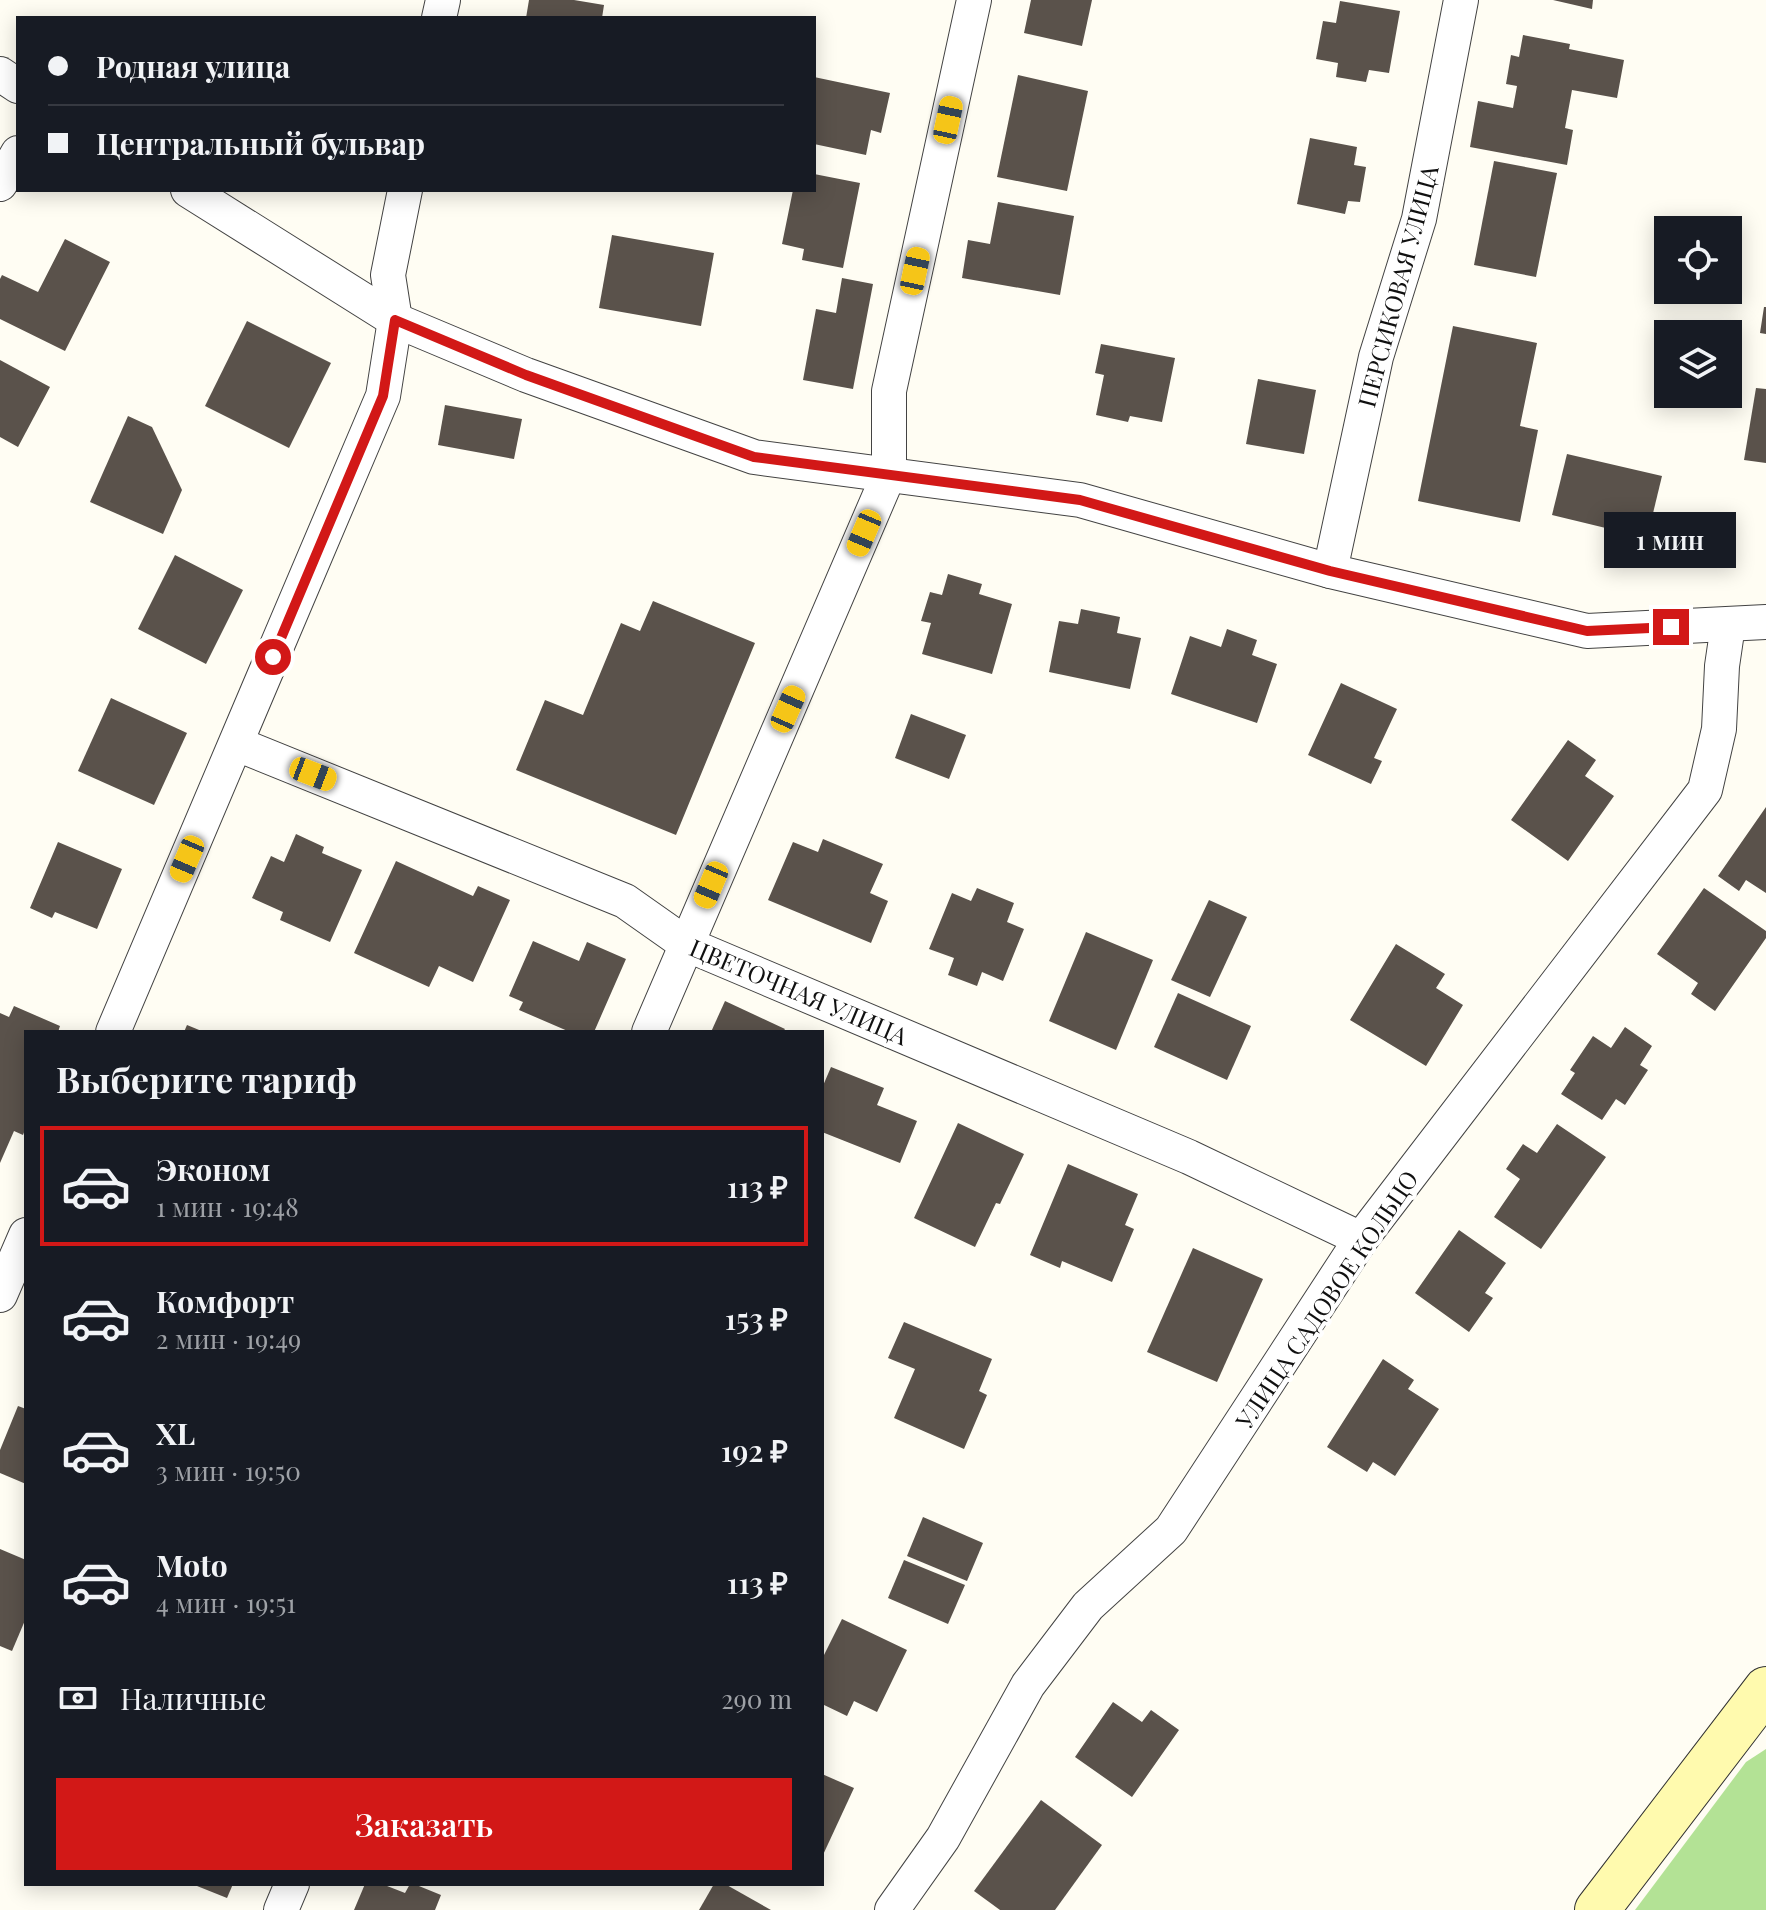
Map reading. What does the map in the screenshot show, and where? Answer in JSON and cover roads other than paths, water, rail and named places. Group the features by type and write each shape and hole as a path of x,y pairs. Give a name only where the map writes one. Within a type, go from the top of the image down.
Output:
{"street":[{"path":"650,1030 889,474 889,391 974,0"},
{"name":"ПЕРСИКОВАЯ УЛИЦА","path":"1330,571 1376,357 1419,219 1461,0"},
{"path":"0,184 16,156"},
{"path":"191,192 395,320 526,375 754,457 1080,500 1330,571 1587,631 1766,622"},
{"path":"114,1030 383,396 395,320 388,275 405,192"},
{"name":"УЛИЦА САДОВОЕ КОЛЬЦО","path":"892,1910 943,1838 1028,1685 1088,1606 1171,1530 1361,1239 1705,790 1719,729 1722,666 1728,625"},
{"name":"ЦВЕТОЧНАЯ УЛИЦА","path":"237,744 625,901 686,944 1189,1157 1361,1239"},
{"path":"0,1295 24,1240"},
{"path":"1597,1910 1766,1689"},
{"path":"281,1910 291,1886"}]}
